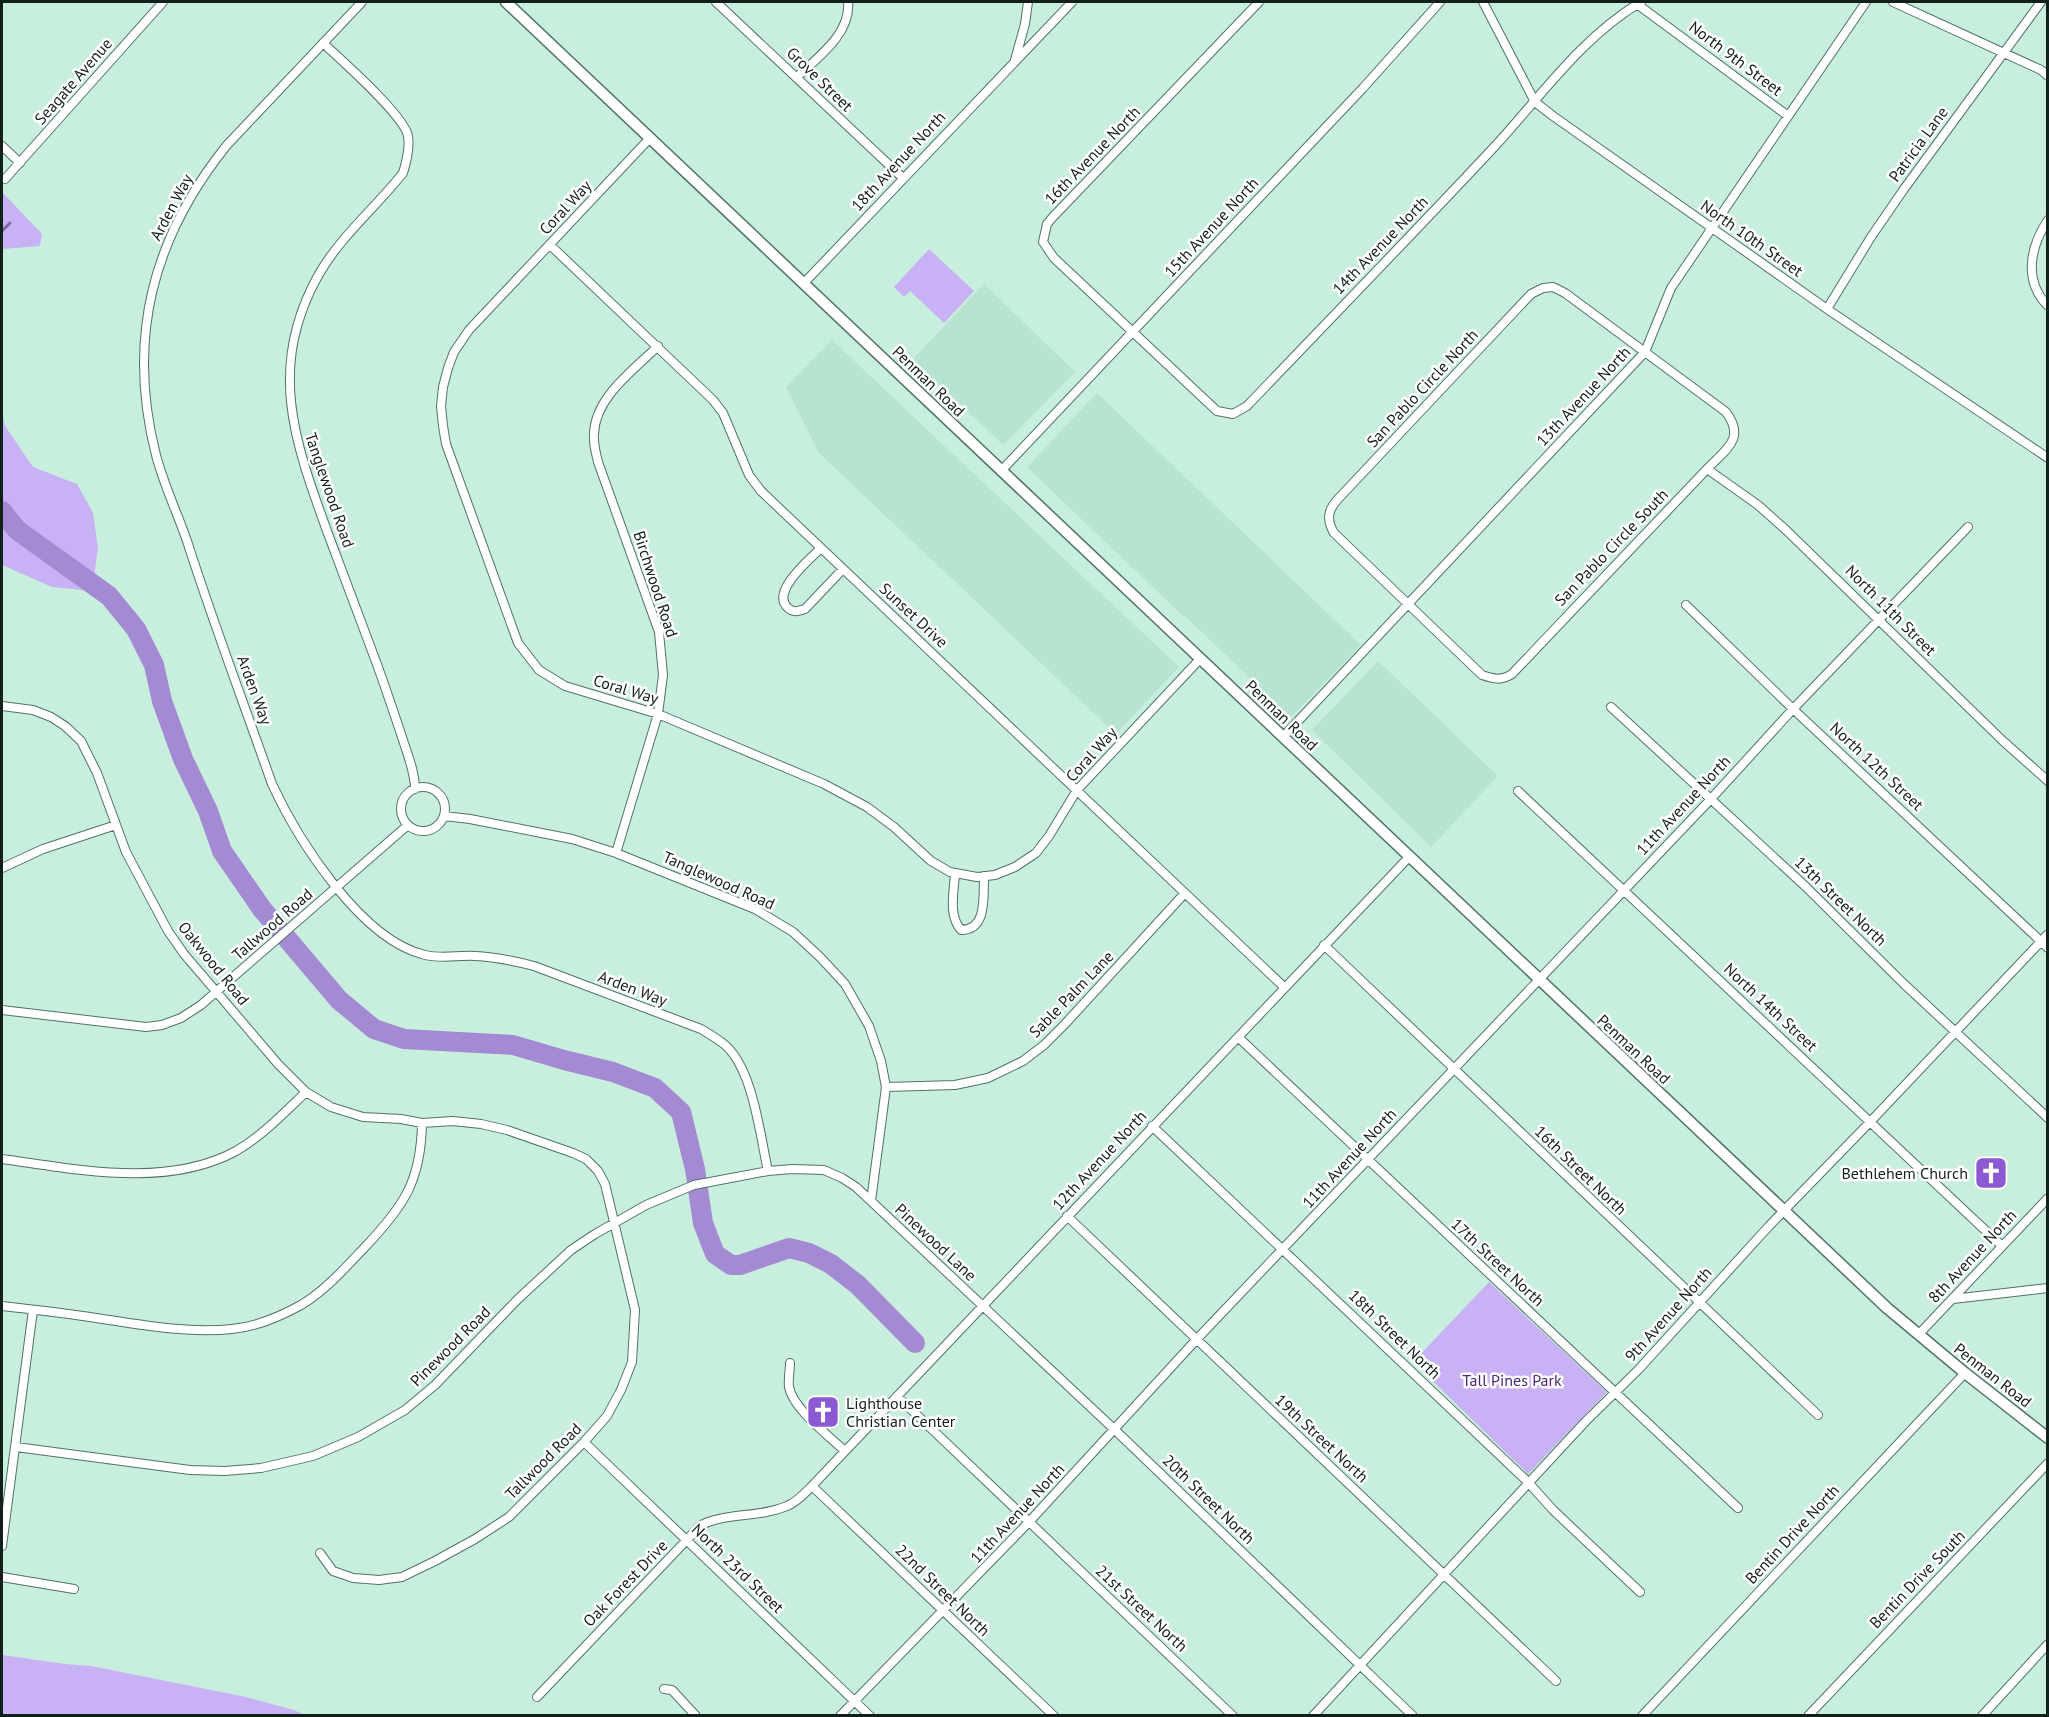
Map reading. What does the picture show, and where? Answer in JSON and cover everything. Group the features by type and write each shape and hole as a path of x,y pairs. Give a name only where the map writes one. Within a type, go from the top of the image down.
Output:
{"street":[{"name":"Seagate Avenue","path":"5,179 164,2"},
{"name":"Arden Way","path":"362,2 227,145 193,191 160,261 151,295 144,355 150,425 162,475 272,784 300,836 337,888 377,929 410,950 440,958 474,956 506,959 534,966 702,1029 726,1045 747,1077 768,1171"},
{"name":"Penman Road","path":"506,2 1784,1211 1918,1335 2048,1438"},
{"name":"Grove Street","path":"716,2 903,178"},
{"path":"797,77 838,35 846,21 848,2"},
{"name":"18th Avenue North","path":"1015,61 1025,24 1028,2"},
{"name":"18th Avenue North","path":"804,284 1072,2"},
{"name":"16th Avenue North","path":"1133,333 1047,250 1043,242 1047,224 1259,2"},
{"name":"15th Avenue North","path":"1001,471 1399,49 1440,2"},
{"name":"North 10th Street","path":"1482,2 1535,102 1827,309 2048,458"},
{"name":"13th Avenue North","path":"1283,737 1646,352 1668,293 1866,2"},
{"path":"1893,2 2041,70 2048,76"},
{"name":"Patricia Lane","path":"1827,309 1871,237 1904,189 2041,2"},
{"name":"14th Avenue North","path":"1133,333 1217,411 1233,414 1247,406 1535,102 1583,48 1612,22 1639,3"},
{"name":"North 9th Street","path":"1639,3 1788,116"},
{"name":"Tanglewood Road","path":"323,43 399,117 408,134 408,157 403,172 331,256 311,290 302,311 290,368 289,387 293,422 308,478 412,766 415,789"},
{"name":"Coral Way","path":"650,138 489,308 454,352 443,387 441,406 446,444 518,643 539,670 565,686 658,714 824,784 867,807 894,827 931,861 955,873 984,876 995,875 1015,867 1036,853 1077,790 1200,659"},
{"path":"2,146 20,163"},
{"path":"2048,220 2038,234 2031,262 2032,275 2038,293 2048,306"},
{"name":"Sunset Drive","path":"550,245 713,400 723,413 749,475 761,491 1284,987"},
{"name":"San Pablo Circle North","path":"1409,604 1334,533 1330,526 1328,516 1331,506 1346,490 1531,294 1543,288 1552,287 1565,293 1646,352"},
{"name":"Birchwood Road","path":"616,853 658,714 663,675 659,632 598,462 594,435 598,413 604,402 658,346"},
{"name":"San Pablo Circle South","path":"1409,604 1482,675 1493,679 1503,679 1512,674 1707,469 1736,434 1735,423 1726,412 1646,352"},
{"name":"North 11th Street","path":"1707,469 1758,505 2003,741 2048,781"},
{"name":"11th Avenue North","path":"840,1716 1029,1522 1196,1340 1284,1250 1710,800 1793,709 1968,527"},
{"path":"821,548 786,586 782,594 784,603 789,609 797,612 805,609 843,569"},
{"name":"North 12th Street","path":"1686,605 1793,709 2045,941"},
{"name":"Oakwood Road","path":"2,706 26,708 51,717 81,741 97,773 138,876 159,916 184,954 278,1064 306,1092 331,1107 351,1114 422,1123 481,1124 507,1130 573,1153 586,1159 598,1171 605,1184 614,1222"},
{"name":"13th Street North","path":"1611,707 1805,886 1955,1032 2048,1118"},
{"path":"422,787 436,791 444,802 444,816 441,822 429,830 421,831 408,825 404,819 402,804 405,797 415,789 422,787"},
{"name":"North 14th Street","path":"1518,791 2002,1246"},
{"name":"Tanglewood Road","path":"444,816 561,837 616,853 755,909 793,932 845,984 869,1026 880,1061 886,1087 871,1201"},
{"path":"2,868 43,849 116,825"},
{"name":"Tallwood Road","path":"2,1010 146,1027 162,1025 181,1018 217,991 408,825"},
{"name":"12th Avenue North","path":"812,1486 1409,857"},
{"path":"955,873 953,915 955,923 961,930 968,930 976,926 981,919 984,876"},
{"name":"Sable Palm Lane","path":"886,1087 972,1083 988,1078 1023,1060 1044,1045 1065,1024 1185,894"},
{"name":"9th Avenue North","path":"1313,1716 1528,1482 1639,1369 1698,1302 1955,1032 2045,941"},
{"name":"16th Street North","path":"1324,945 1818,1415"},
{"name":"17th Street North","path":"1238,1036 1738,1508"},
{"path":"2,1159 120,1173 169,1171 194,1167 236,1150 278,1119 306,1092"},
{"path":"2,1306 197,1330 234,1329 281,1314 303,1304 327,1285 382,1229 402,1204 417,1170 422,1149 422,1123"},
{"name":"18th Street North","path":"1152,1126 1528,1482 1553,1510 1640,1592"},
{"name":"Pinewood Road","path":"16,1447 190,1470 225,1471 261,1468 313,1456 358,1437 405,1410 435,1385 550,1268 614,1222 645,1205 694,1185 768,1171 792,1169 824,1170 856,1187 871,1201"},
{"name":"8th Avenue North","path":"1918,1335 2048,1198"},
{"name":"Pinewood Lane","path":"871,1201 981,1306"},
{"name":"19th Street North","path":"1067,1216 1556,1681"},
{"name":"Tallwood Road","path":"320,1553 333,1571 353,1578 379,1581 402,1577 475,1539 508,1517 584,1442 607,1416 632,1362 635,1310 614,1222"},
{"path":"1952,1299 2048,1288"},
{"name":"20th Street North","path":"981,1306 1115,1430 1413,1716"},
{"path":"2,1546 33,1310"},
{"path":"790,1363 789,1388 794,1399 802,1410 845,1451"},
{"name":"Bentin Drive North","path":"1641,1716 1965,1373"},
{"name":"21st Street North","path":"897,1396 1233,1716"},
{"name":"North 23rd Street","path":"584,1442 870,1716"},
{"name":"Bentin Drive South","path":"1808,1716 2048,1463"},
{"name":"Oak Forest Drive","path":"537,1697 701,1525 716,1518 788,1506 812,1486"},
{"name":"22nd Street North","path":"812,1486 1054,1716"},
{"path":"2,1577 74,1589"},
{"path":"1984,1715 2048,1644"},
{"path":"664,1689 672,1690 696,1716"}],"shaded area":[{"path":"984,284 1075,372 1003,445 913,359"},
{"path":"832,340 1179,667 1116,734 819,453 786,387"},
{"path":"1097,393 1361,645 1291,717 1027,467"},
{"path":"1378,661 1498,776 1431,847 1312,730"}],"green space":[{"path":"2,192 42,234 40,246 2,249"},
{"path":"929,249 974,291 944,323 910,291 904,297 894,287"},
{"path":"2,412 5,426 33,467 77,484 93,513 98,548 92,591 52,587 2,565"},
{"name":"Tall Pines Park","path":"1489,1282 1607,1392 1528,1474 1413,1362"},
{"path":"2,1655 91,1666 246,1697 305,1715 2,1715"}],"waterway":[{"path":"2,231 10,223"},
{"path":"2,511 17,530 109,596 136,629 154,665 162,701 183,759 208,811 222,851 262,909 339,1000 374,1029 404,1039 513,1045 613,1072 655,1088 681,1112 695,1169 703,1223 715,1254 731,1265 740,1265 789,1248 809,1253 831,1264 858,1285 915,1343"}],"place":[{"name":"Bethlehem Church","path":"1991,1173"},
{"name":"Lighthouse Christian Center","path":"823,1412"}]}
